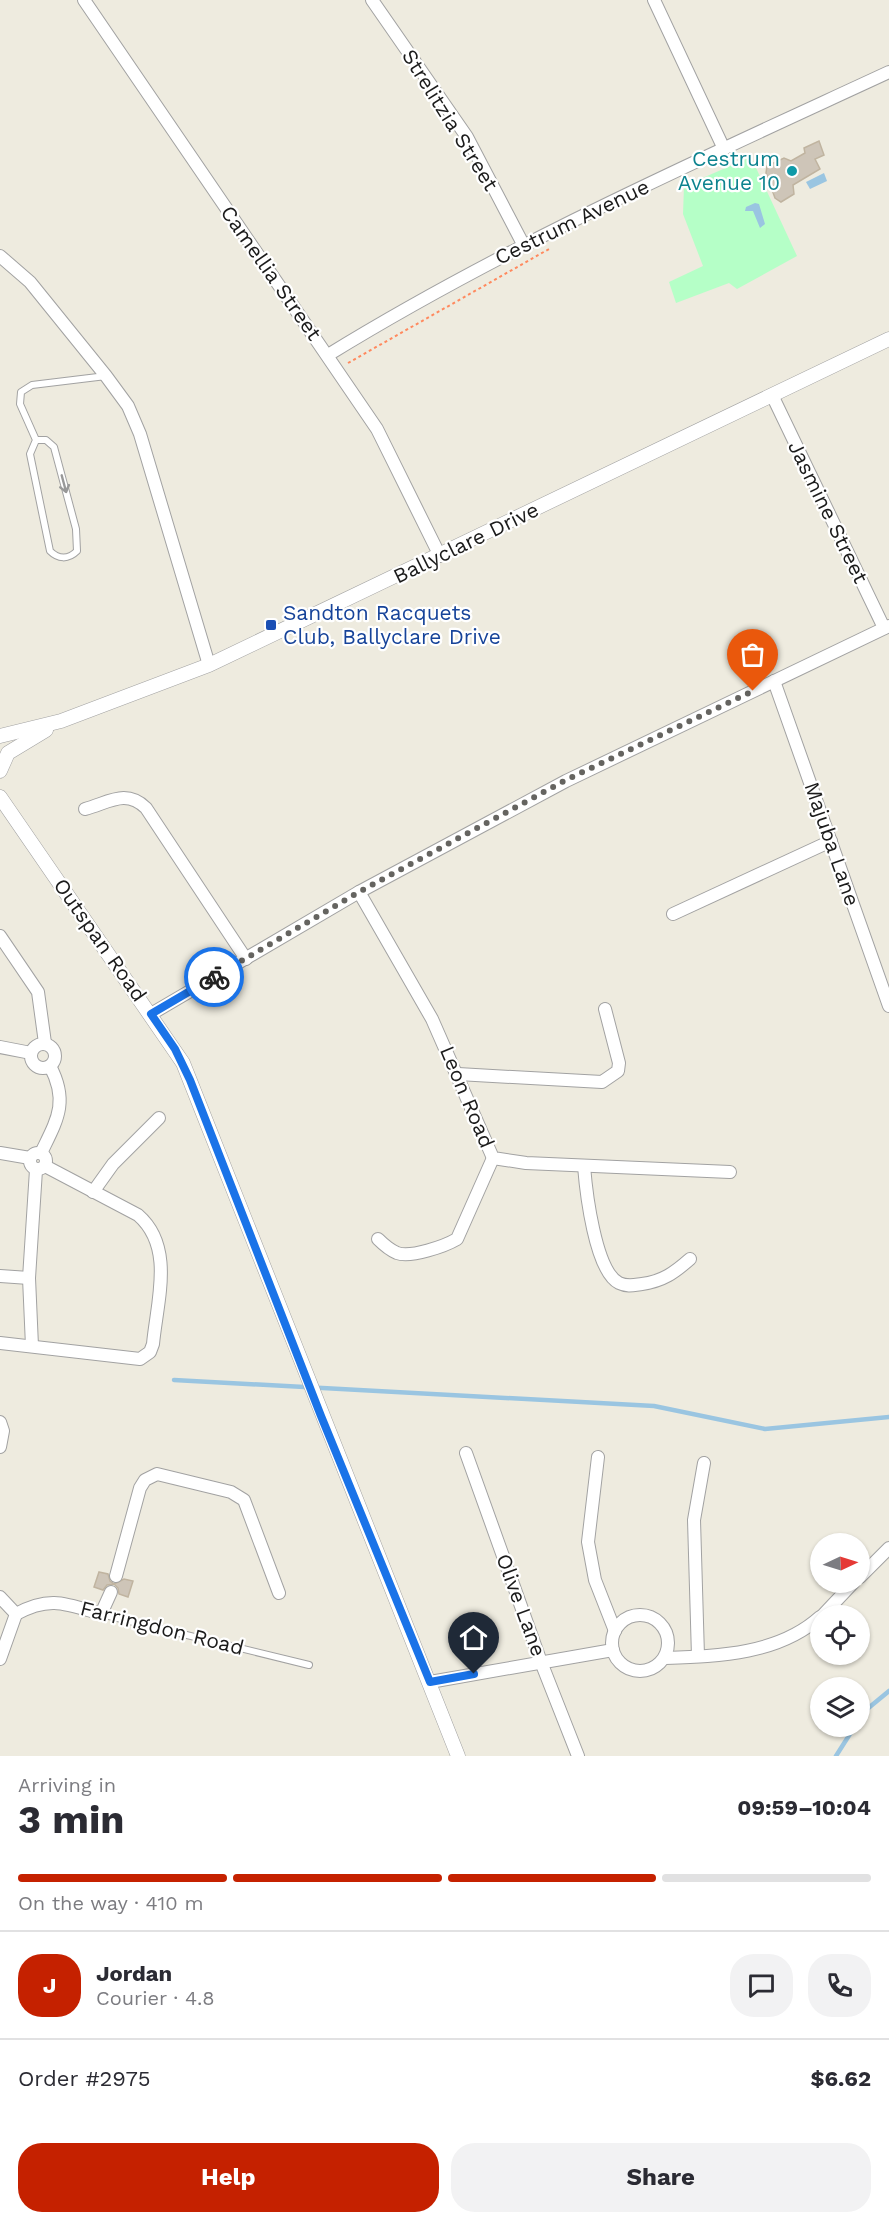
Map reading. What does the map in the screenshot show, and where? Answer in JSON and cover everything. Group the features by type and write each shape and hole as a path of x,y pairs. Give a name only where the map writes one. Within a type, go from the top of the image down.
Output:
{"street":[{"name":"Camellia Street","path":"84,0 328,355 390,451 440,556"},
{"name":"Strelitzia Street","path":"372,0 471,144 523,244"},
{"path":"654,0 724,149"},
{"name":"Cestrum Avenue","path":"328,355 423,298 523,244 889,72"},
{"path":"0,256 30,282 128,406 136,423 209,665"},
{"name":"Ballyclare Drive","path":"0,735 61,722 209,665 889,339"},
{"name":"Jasmine Street","path":"772,395 887,627"},
{"path":"151,1014 359,892 566,780 887,627"},
{"name":"Majuba Lane","path":"774,681 889,1006"},
{"path":"0,771 8,753 61,722"},
{"path":"85,809 129,796 146,808 246,959"},
{"name":"Outspan Road","path":"0,797 175,1049 190,1080 321,1416 458,1756"},
{"path":"673,914 831,841"},
{"name":"Leon Road","path":"359,892 432,1019 493,1158 526,1163 730,1172"},
{"path":"0,936 38,992 45,1043 55,1053 50,1066 60,1093 60,1114 38,1162 29,1278 32,1346"},
{"path":"458,1074 602,1082 608,1080 618,1071 619,1063 605,1009"},
{"path":"31,1053 36,1045 45,1043"},
{"path":"0,1047 31,1053"},
{"path":"31,1053 36,1066 50,1066"},
{"path":"93,1192 113,1164 159,1118"},
{"path":"0,1153 38,1162 138,1215 149,1224 157,1238 162,1258 153,1344 150,1352 140,1359 0,1343"},
{"path":"378,1239 397,1253 406,1254 445,1246 457,1239 464,1228 493,1158"},
{"path":"584,1166 589,1214 607,1271 614,1280 630,1286 659,1282 673,1274 690,1259"},
{"path":"0,1276 29,1278"},
{"path":"0,1422 3,1431 0,1447"},
{"name":"Olive Lane","path":"466,1453 541,1662 578,1756"},
{"path":"598,1457 588,1542 595,1580 615,1630 613,1650 622,1665 639,1672 656,1667 665,1658 669,1645 668,1636 657,1620 638,1614 629,1617 615,1630"},
{"path":"698,1656 694,1520 704,1463"},
{"path":"116,1576 140,1488 145,1480 157,1474 231,1492 244,1500 279,1593"},
{"path":"870,1567 889,1548"},
{"path":"101,1614 111,1592"},
{"path":"832,1605 844,1593"},
{"path":"0,1597 16,1614 0,1659"},
{"name":"Farringdon Road","path":"16,1614 29,1607 57,1601 101,1614"},
{"path":"665,1658 766,1648 787,1640 810,1624"},
{"path":"430,1682 613,1650"}],"lane":[{"path":"36,440 46,441 54,447 73,520 77,551 65,558 56,557 50,551 30,454 36,440 20,404 21,392 32,385 106,376"},
{"name":"Farringdon Road","path":"101,1614 309,1665"}],"path":[{"path":"347,364 523,262"}],"green space":[{"path":"751,157 797,256 737,289 729,283 676,303 669,282 703,266 683,214 684,186"}],"water":[{"path":"824,173 827,181 810,189 806,182"},
{"path":"755,203 759,204 765,224 760,228 753,211 745,211 746,207"}],"building":[{"name":"Cestrum Avenue 10","path":"819,141 824,155 815,159 820,169 793,185 794,194 781,202 775,198 766,173 767,166 784,158 791,161 805,153 804,148"},
{"path":"99,1572 108,1574 110,1581 114,1584 107,1585 103,1590 94,1587"},
{"path":"124,1579 133,1581 128,1597 119,1594 114,1584"}],"waterway":[{"path":"174,1380 654,1406 765,1429 889,1417"},
{"path":"870,1707 889,1691"},
{"path":"836,1756 848,1737"}],"way so far":[{"path":"214,977 359,892 566,780 753,691"}],"place":[{"name":"Cestrum Avenue 10","path":"792,171"},
{"name":"Sandton Racquets Club, Ballyclare Drive","path":"271,625"}],"route":[{"path":"214,977 151,1014 175,1049 190,1080 321,1416 430,1682 474,1674"}]}
